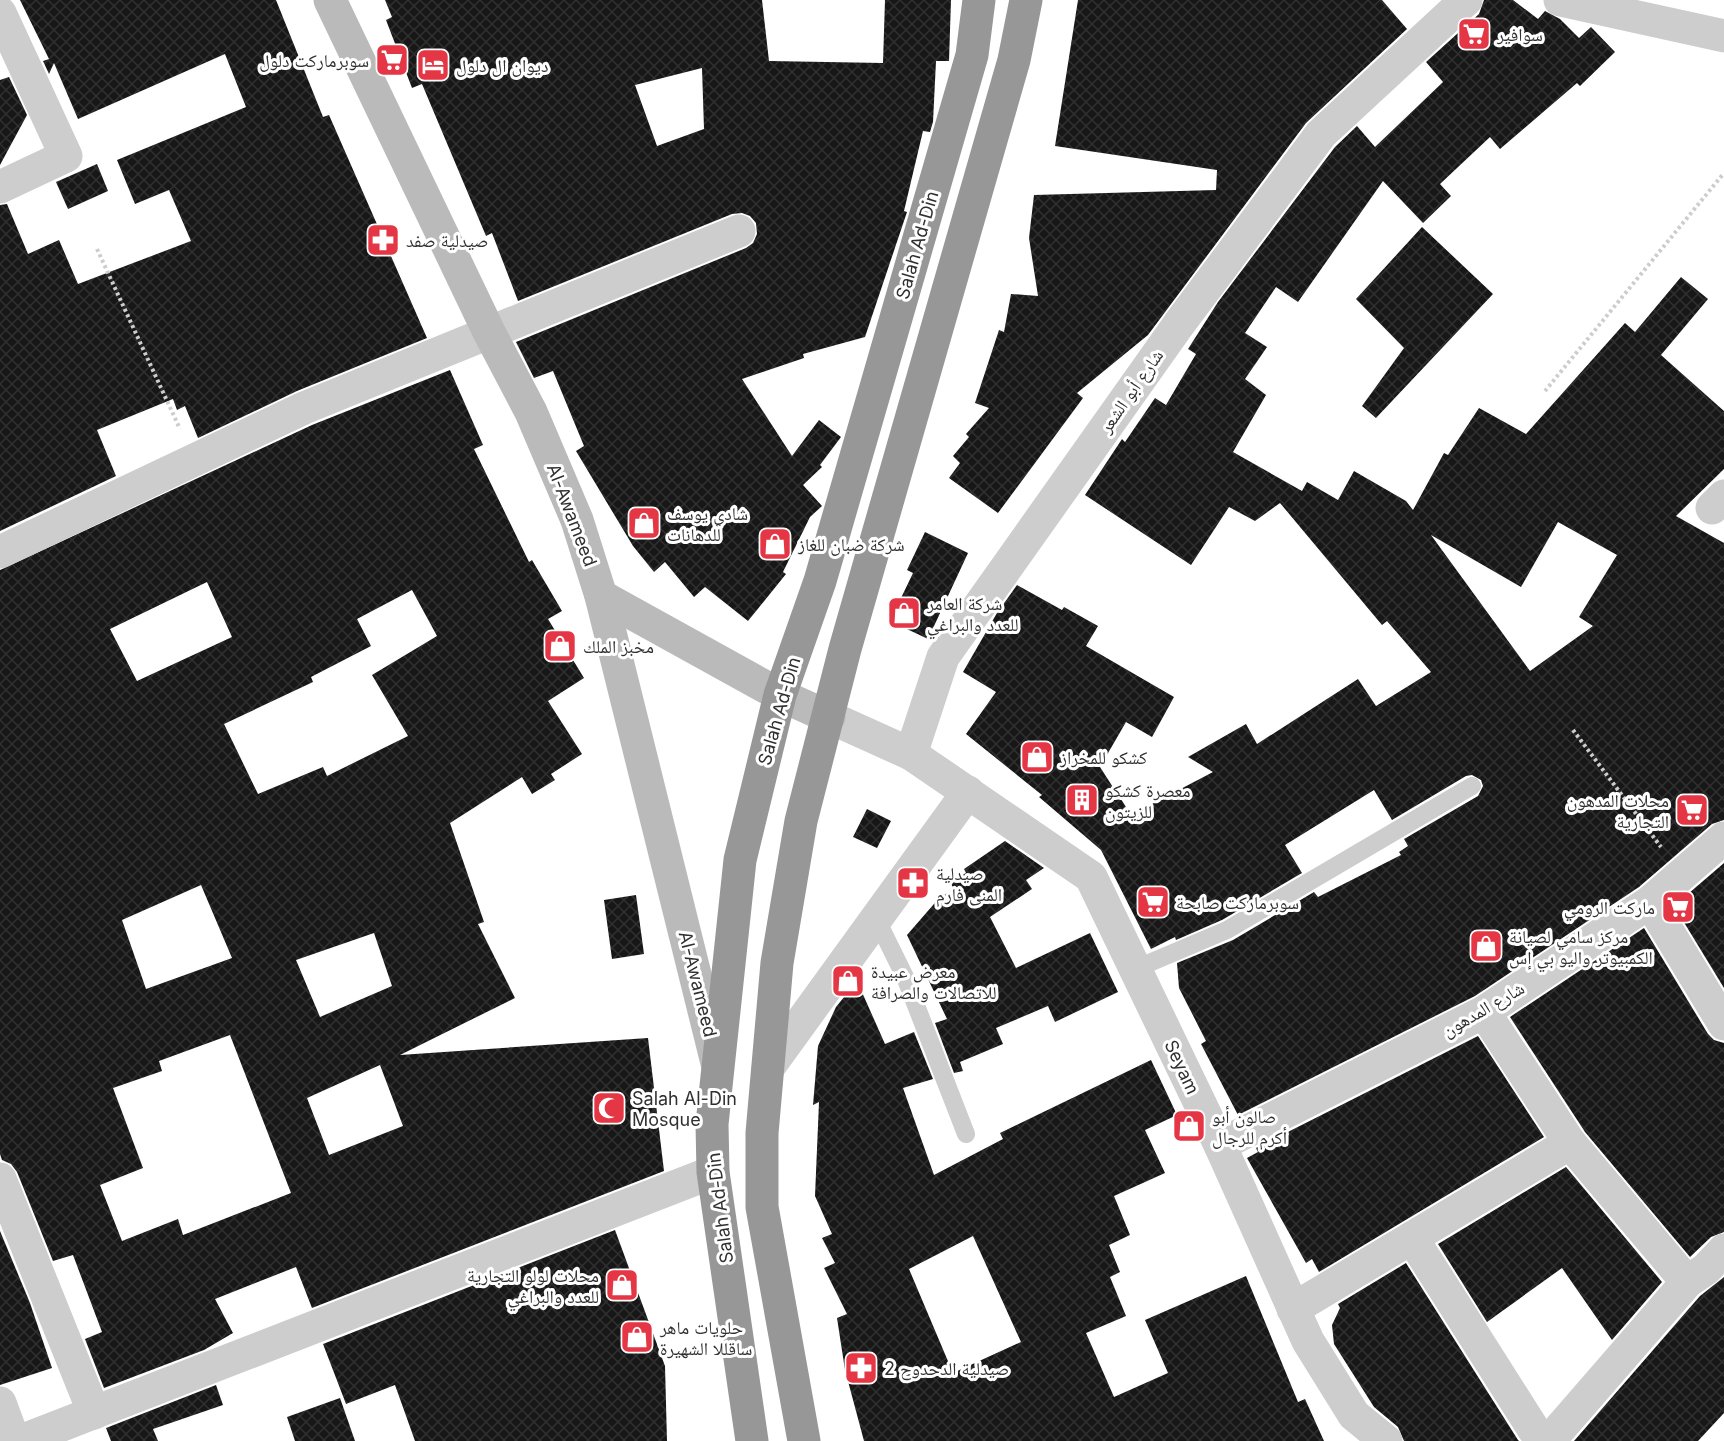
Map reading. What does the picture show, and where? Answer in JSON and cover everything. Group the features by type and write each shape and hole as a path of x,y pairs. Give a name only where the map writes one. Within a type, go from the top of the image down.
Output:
{"highway":[{"name":"Salah Ad-Din","path":"752,1441 713,1172 712,1124 740,860 780,695 820,580 972,55 979,0"},
{"path":"804,1441 762,1207 762,1133 777,963 799,832 844,649 1014,60 1026,0"}],"main road":[{"name":"Al-Awameed","path":"330,0 489,332 531,412 577,520 601,596 717,1065"},
{"path":"601,596 780,695 829,717"}],"street":[{"name":"شارع أبو الشعر","path":"911,754 943,657 1179,324 1321,134 1466,0"},
{"path":"1560,0 1724,36"},
{"path":"0,12 66,156 0,187"},
{"path":"0,552 304,408 739,231"},
{"path":"829,717 911,754"},
{"name":"Seyam","path":"911,754 1091,877 1221,1145 1308,1341 1354,1415 1386,1441"},
{"path":"768,1068 968,792"},
{"name":"شارع المدهون","path":"1221,1145 1484,1012 1650,902 1724,838"},
{"path":"1650,902 1724,1024"},
{"path":"1484,1012 1570,1143 1687,1282"},
{"path":"1293,1309 1570,1143"},
{"path":"21,1441 713,1172"},
{"path":"0,1179 94,1413"},
{"path":"1412,1238 1542,1435 1687,1282 1706,1269 1724,1250"},
{"path":"0,1403 14,1441"}],"lane":[{"path":"1135,969 1227,930 1472,786"},
{"path":"876,918 905,976 966,1134"}],"path":[{"path":"1545,391 1724,173"},
{"path":"97,249 168,406 197,459"},
{"path":"1573,730 1681,874"}],"building":[{"path":"20,0 276,0 323,117 329,115 427,338 297,391 198,438 185,406 177,410 173,399 97,430 116,476 0,531 0,205 7,204 28,254 59,240 78,284 191,241 169,190 135,204 117,160 246,107 225,54 78,119 54,63 49,74 43,61 49,59"},
{"path":"385,0 762,0 769,61 883,63 885,0 951,0 949,61 936,61 933,122 930,132 923,131 904,211 907,212 865,337 803,354 804,358 742,379 792,456 819,420 841,437 820,465 822,467 803,485 822,506 810,517 783,572 786,574 748,621 705,587 694,597 665,562 654,572 633,546 576,451 584,446 553,371 534,378 516,342 746,248 753,243 757,234 756,223 750,216 742,213 732,214 518,301 492,233 486,236 422,84 412,88 386,20 392,17","holes":["702,68 704,129 657,146 635,85"]},
{"path":"1078,0 1382,0 1407,29 1306,123 1148,335 1077,393 1083,398 998,513 949,478 960,463 953,456 969,437 966,434 989,408 975,403 999,330 1004,332 1011,294 1038,296 1029,238 1034,195 1216,190 1217,170 1055,146"},
{"path":"1484,0 1513,0 1538,19 1545,11 1560,19 1579,38 1591,27 1615,52 1580,86 1577,83 1500,149 1490,137 1440,184 1451,196 1423,223 1383,181 1298,302 1276,287 1245,333 1267,347 1245,379 1266,395 1233,452 1302,491 1307,482 1338,500 1354,471 1406,501 1413,510 1444,453 1448,455 1479,408 1526,434 1625,323 1635,332 1681,277 1708,299 1661,355 1724,411 1724,469 1676,516 1724,543 1724,820 1712,824 1639,887 1475,996 1238,1115 1201,1044 1206,1041 1179,988 1177,963 1233,940 1314,892 1318,897 1401,855 1399,852 1408,846 1404,839 1478,796 1483,786 1481,780 1472,775 1466,776 1392,820 1374,790 1285,845 1302,873 1222,920 1176,940 1175,937 1151,949 1101,850 1039,797 1042,795 966,734 996,692 963,672 997,613 1017,585 1062,610 1064,607 1098,626 1086,646 1174,697 1152,737 1126,722 1100,767 1118,795 1116,798 1119,796 1131,815 1213,772 1188,757 1246,724 1257,744 1358,679 1376,706 1431,672 1387,621 1382,625 1280,503 1255,521 1229,507 1191,565 1085,495 1122,439 1125,442 1155,398 1166,405 1196,354 1188,349 1218,302 1335,147 1357,126 1375,147 1443,82 1426,62 1479,14","holes":["1558,522 1617,555 1579,617 1593,626 1530,671 1431,535 1521,587"]},
{"path":"9,77 27,115 0,165 0,80"},
{"path":"97,164 108,191 68,209 56,182"},
{"path":"1422,227 1493,294 1376,418 1362,406 1404,348 1356,299"},
{"path":"450,370 483,445 474,449 529,562 532,560 562,611 548,619 584,678 548,701 582,754 551,774 555,780 532,794 522,777 450,823 484,922 478,924 515,998 400,1055 648,1038 664,1171 312,1308 296,1267 215,1299 233,1333 204,1350 104,1388 85,1339 102,1332 73,1255 53,1261 17,1172 11,1164 2,1160 0,1154 0,570 312,425","holes":["207,582 232,637 137,681 110,629","412,590 437,636 372,675 408,736 327,776 323,767 258,794 224,724 313,682 311,677 371,646 357,619","201,885 232,958 146,989 122,920","374,933 392,986 320,1017 296,960","230,1035 291,1193 183,1235 178,1219 122,1241 100,1185 143,1168 113,1088 162,1071 159,1061","380,1065 403,1126 329,1155 307,1098"]},
{"path":"925,532 968,553 928,639 890,621 913,573 907,570"},
{"path":"867,809 891,821 877,848 853,837"},
{"path":"1005,841 1044,868 1026,880 1032,889 990,917 1016,968 1090,933 1118,992 1055,1022 1048,1006 996,1028 1003,1044 960,1062 963,1071 954,1073 935,1023 947,1019 907,935 940,897 954,890 950,881 966,873 964,869"},
{"path":"1724,863 1724,988 1674,906"},
{"path":"636,895 644,954 612,959 604,900"},
{"path":"1644,928 1708,1034 1714,1040 1724,1043 1724,1232 1711,1237 1690,1257 1585,1132 1510,1017"},
{"path":"857,981 885,1044 914,1032 933,1079 903,1088 934,1175 1003,1139 1000,1133 1151,1060 1177,1115 1145,1130 1165,1173 1114,1196 1130,1235 1109,1245 1120,1272 1110,1277 1126,1316 1086,1333 1114,1397 1168,1373 1145,1320 1246,1276 1298,1402 1305,1399 1324,1441 864,1441 845,1370 837,1318 847,1314 824,1268 835,1263 822,1238 832,1234 815,1196 819,1102 813,1105 818,1046 836,1007","holes":["973,1236 1021,1342 953,1373 909,1269"]},
{"path":"1478,1036 1544,1137 1319,1272 1312,1259 1306,1263 1247,1158 1258,1152 1256,1148"},
{"path":"1566,1167 1662,1282 1612,1340 1562,1268 1487,1322 1438,1244"},
{"path":"615,1230 665,1366 667,1441 415,1441 395,1385 346,1404 323,1344"},
{"path":"0,1231 30,1303 52,1368 0,1385"},
{"path":"1406,1263 1519,1441 1404,1441 1398,1427 1374,1407 1334,1344 1332,1325 1340,1308 1338,1304"},
{"path":"1724,1277 1724,1413 1698,1441 1574,1441 1700,1296"},
{"path":"216,1385 223,1405 153,1429 158,1441 111,1441 106,1428"},
{"path":"340,1398 355,1441 295,1441 287,1417"}],"place":[{"name":"سوافير","path":"1474,34"},
{"name":"سوبرماركت دلول","path":"392,60"},
{"name":"ديوان ال دلول","path":"433,65"},
{"name":"صيدلية صفد","path":"383,240"},
{"name":"شادي يوسف للدهانات","path":"644,523"},
{"name":"شركة ضبان للغاز","path":"775,544"},
{"name":"شركة العامر للعدد والبراغي","path":"904,613"},
{"name":"مخبز الملك","path":"560,646"},
{"name":"كشكو للمخراز","path":"1037,757"},
{"name":"معصرة كشكو للزيتون","path":"1082,800"},
{"name":"محلات المدهون التجارية","path":"1692,810"},
{"name":"صيدلية المنى فارم","path":"913,883"},
{"name":"سوبرماركت صابحة","path":"1153,902"},
{"name":"ماركت الرومي","path":"1678,907"},
{"name":"مركز سامي لصيانة الكمبيوتر واليو بي إس","path":"1486,946"},
{"name":"معرض عبيدة للاتصالات والصرافة","path":"848,981"},
{"name":"Salah Al-Din Mosque","path":"609,1108"},
{"name":"صالون أبو أكرم للرجال","path":"1189,1126"},
{"name":"محلات لولو التجارية للعدد والبراغي","path":"622,1285"},
{"name":"حلويات ماهر ساقللا الشهيرة","path":"637,1337"},
{"name":"صيدلية الدحدوح 2","path":"861,1368"}]}
